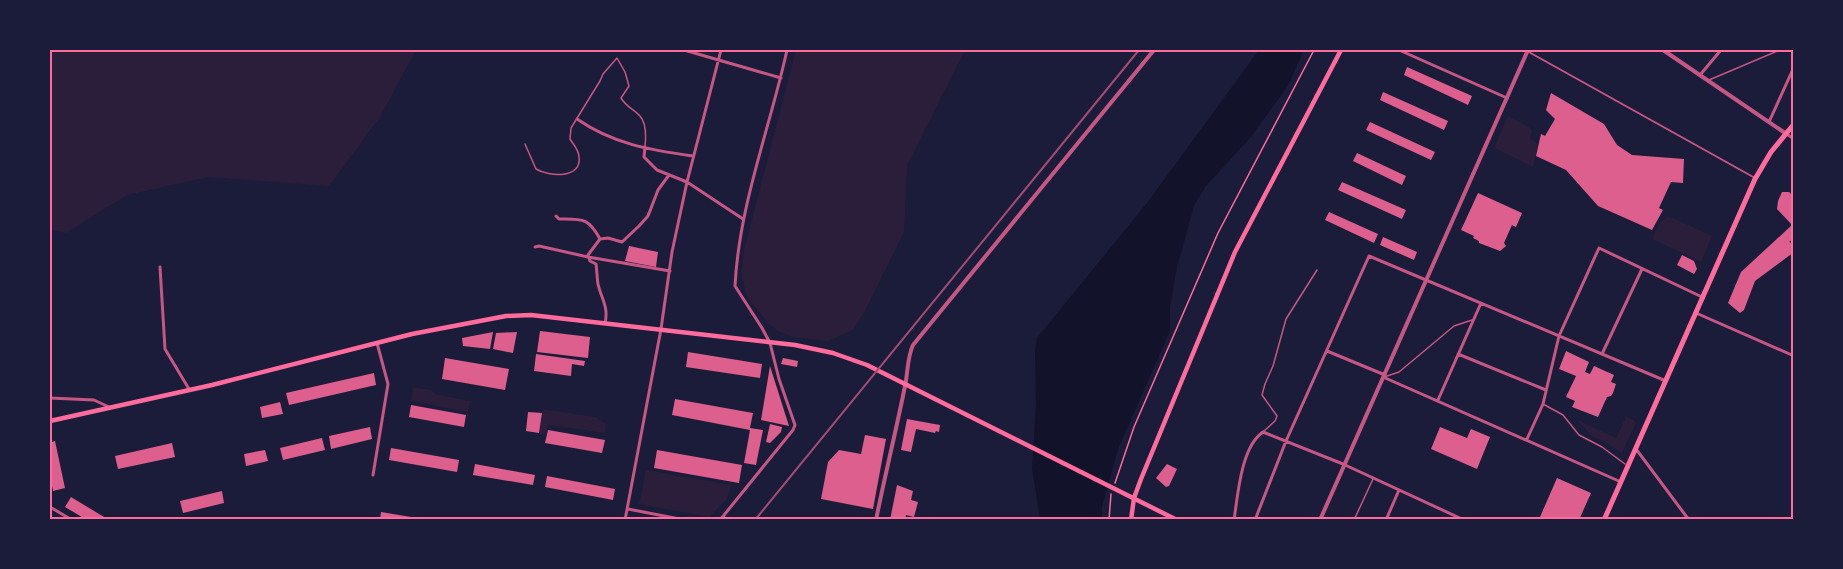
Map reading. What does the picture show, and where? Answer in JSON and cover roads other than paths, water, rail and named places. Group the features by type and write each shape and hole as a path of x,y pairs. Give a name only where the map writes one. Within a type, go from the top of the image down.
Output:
{"main road":[{"path":"1131,519 1134,498 1235,252 1341,50"},
{"path":"1604,519 1755,178 1771,152 1794,124"},
{"path":"50,421 189,390 412,334 506,316 531,315 795,345 833,353 867,365 1177,519"}],"street":[{"path":"684,50 781,78"},
{"path":"626,519 687,182 721,50"},
{"path":"720,519 795,425 779,379 770,343 735,286 743,219 787,50"},
{"path":"876,519 906,384 909,356 916,340 1154,50"},
{"path":"1400,50 1506,98"},
{"path":"1320,519 1528,50 1755,178"},
{"path":"1663,50 1794,139"},
{"path":"1700,75 1721,50"},
{"path":"1769,122 1794,67"},
{"path":"576,119 612,139 694,156"},
{"path":"645,147 644,157 657,170 687,182 743,219"},
{"path":"588,257 600,239 608,238 622,242 630,236 648,216 658,190 669,174"},
{"path":"556,216 559,219 574,218 589,223 600,239"},
{"path":"535,247 670,271"},
{"path":"1527,439 1543,404 1559,336 1599,248 1703,297"},
{"path":"1255,519 1286,441 1369,256 1666,381"},
{"path":"588,257 596,264 598,285 607,314 605,324"},
{"path":"160,267 165,349 189,390"},
{"path":"1602,354 1642,268"},
{"path":"1438,400 1481,303"},
{"path":"1695,313 1794,357"},
{"path":"373,475 388,384 377,343"},
{"path":"1327,351 1621,482"},
{"path":"1458,354 1546,390"},
{"path":"50,398 94,400 110,407"},
{"path":"1234,519 1249,449 1255,438 1263,432 1343,464 1464,519"},
{"path":"1636,449 1689,519"},
{"path":"1386,519 1399,490"},
{"path":"50,507 72,519"},
{"path":"627,509 685,519"}],"lane":[{"path":"1708,81 1780,50"},
{"path":"525,144 536,169 546,174 572,172 580,159 570,139 571,128 603,74 617,58 625,72 629,86 621,98 640,116 645,129 645,147"},
{"path":"1263,432 1277,416 1262,395 1264,384 1273,366 1286,319 1317,270"},
{"path":"1384,376 1398,372 1454,326 1473,319"},
{"path":"1543,404 1563,415 1579,435 1602,447 1628,467"},
{"path":"1354,519 1373,478"}],"railway":[{"path":"755,520 1139,50"}]}
